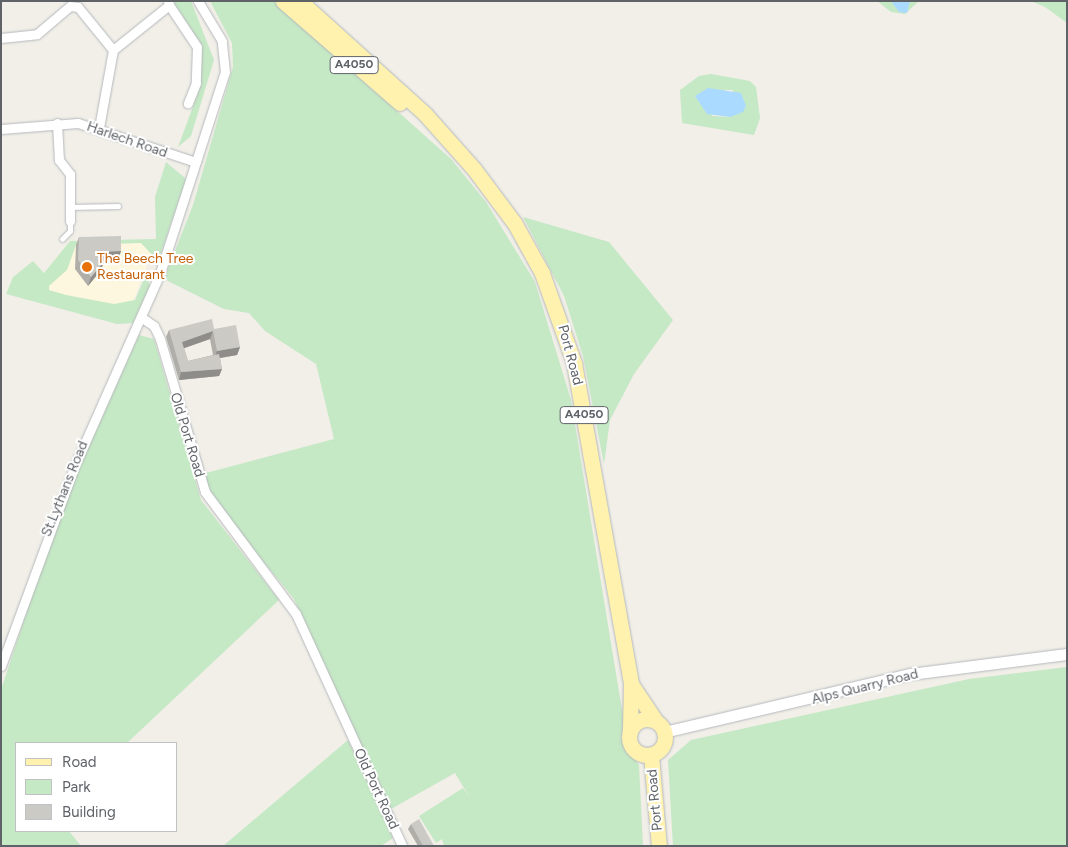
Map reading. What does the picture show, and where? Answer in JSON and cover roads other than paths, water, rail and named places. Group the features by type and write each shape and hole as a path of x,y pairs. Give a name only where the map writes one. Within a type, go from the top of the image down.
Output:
{"main road":[{"name":"Port Road","path":"283,1 384,91 430,123"},
{"name":"Port Road","path":"300,1 430,123 474,169 515,224 542,272 565,331 631,684 659,726"},
{"name":"Port Road","path":"630,730 627,693 631,684"},
{"path":"630,730 637,721 659,726 664,745 651,755"},
{"name":"A4050","path":"630,730 631,747 651,755"},
{"name":"Port Road","path":"651,755 659,846"}],"street":[{"path":"141,317 171,245 226,64 222,41 198,1"},
{"path":"1,38 37,34 75,3 112,50"},
{"path":"99,128 112,50 168,3 197,47 196,83 188,103"},
{"path":"58,122 59,160 70,174 70,221"},
{"name":"Harlech Road","path":"1,129 58,122 99,128 163,154 196,162"},
{"name":"St.Lythans Road","path":"1,666 75,465 141,317"},
{"name":"Old Port Road","path":"141,317 154,326 160,339 205,492 296,614 402,846"},
{"name":"Alps Quarry Road","path":"659,726 910,674 1067,654"}],"lane":[{"path":"70,207 118,206"},
{"path":"62,239 70,231 70,221"}],"water":[{"path":"891,1 910,1 907,13 899,12"},
{"path":"708,88 741,93 746,106 743,112 730,117 707,114 695,96"}],"place":[{"name":"The Beech Tree Restaurant","path":"87,267"}]}
